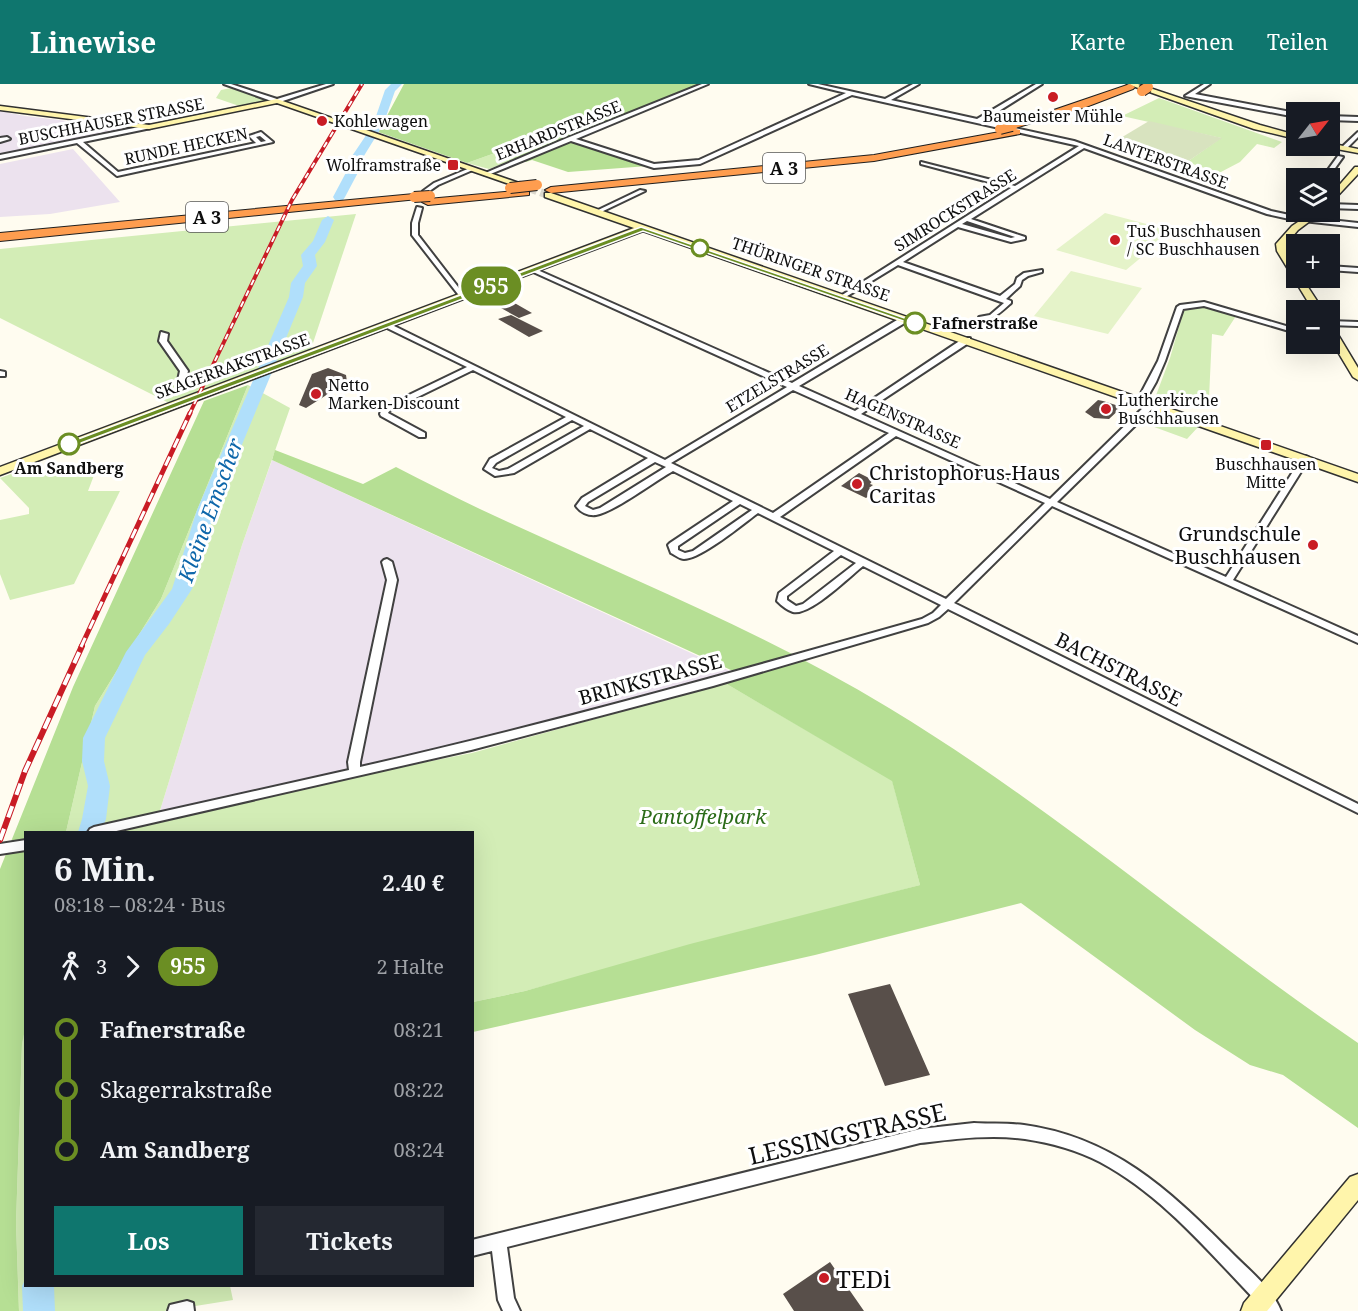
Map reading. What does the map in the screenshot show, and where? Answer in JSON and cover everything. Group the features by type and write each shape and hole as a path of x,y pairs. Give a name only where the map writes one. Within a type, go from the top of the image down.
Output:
{"highway":[{"name":"A 3","path":"0,237 422,200 549,193 855,160 931,149 1018,129 1100,107 1140,86"},
{"name":"A 3","path":"0,244 422,200 513,185 537,185 851,155 1000,129 1018,129 1140,86"}],"street":[{"path":"226,84 513,185"},
{"name":"BUSCHHAUSER STRASSE","path":"0,157 277,101 331,84"},
{"name":"ERHARDSTRASSE","path":"486,174 706,84"},
{"name":"LANTERSTRASSE","path":"811,84 1083,146 1269,213 1286,214"},
{"path":"835,89 846,84"},
{"path":"885,101 917,84"},
{"path":"978,121 1040,84"},
{"path":"1180,102 1208,84"},
{"path":"1140,86 1180,102 1286,134"},
{"path":"569,140 654,166 700,162 851,93"},
{"path":"1191,94 1286,113"},
{"path":"0,108 148,127"},
{"path":"1340,118 1358,119"},
{"path":"1344,148 1358,134"},
{"path":"0,140 8,139"},
{"name":"RUNDE HECKEN","path":"78,141 117,174 260,144"},
{"name":"SIMROCKSTRASSE","path":"842,297 1083,146"},
{"path":"1340,147 1358,151"},
{"path":"1332,168 1340,158"},
{"path":"923,164 1016,188"},
{"path":"463,297 415,236 415,223 422,200 436,184 472,169"},
{"path":"1340,191 1358,169"},
{"path":"597,212 642,191"},
{"name":"THÜRINGER STRASSE","path":"549,193 628,223 1358,478"},
{"path":"1340,205 1358,207"},
{"path":"957,225 1011,240 1019,241 1023,238 966,219"},
{"path":"1290,234 1300,222"},
{"name":"LANTERSTRASSE","path":"1340,222 1358,225"},
{"name":"SKAGERRAKSTRASSE","path":"0,471 643,228"},
{"path":"1286,238 1281,244 1286,257"},
{"path":"897,262 1009,302 992,316 982,319"},
{"path":"1340,269 1358,270"},
{"name":"HAGENSTRASSE","path":"533,270 1358,640"},
{"path":"1001,299 1018,285 1019,279 1026,274 1040,271"},
{"name":"BRINKSTRASSE","path":"102,831 471,746 909,627 931,618 1053,502 1147,403 1180,307 1199,303 1286,328"},
{"name":"ETZELSTRASSE","path":"669,465 792,385 905,319"},
{"path":"1340,323 1358,324"},
{"name":"BACHSTRASSE","path":"388,325 1358,808"},
{"path":"164,334 163,340 184,371 181,385"},
{"path":"856,414 967,340"},
{"path":"1340,350 1358,377"},
{"path":"422,435 384,414 385,410 472,368"},
{"path":"572,417 493,461 488,469 498,474 511,471 590,426"},
{"path":"774,517 896,432"},
{"path":"655,458 585,500 580,506 582,509 593,513 603,510 669,465"},
{"path":"1228,581 1305,459"},
{"path":"740,500 673,545 674,551 684,556 696,553 759,509"},
{"path":"841,550 782,595 782,602 795,609 806,607 864,561"},
{"path":"355,773 354,762 393,580 387,562"},
{"path":"0,849 24,845"},
{"name":"LESSINGSTRASSE","path":"474,1248 920,1137 974,1130 1013,1132 1077,1144 1124,1166 1164,1196 1263,1306"},
{"path":"1263,1306 1358,1184"},
{"path":"499,1243 506,1300 512,1311"}],"shaded area":[{"path":"0,111 25,116 128,128 0,155"},
{"path":"73,149 120,202 50,214 0,217 0,164"},
{"path":"272,460 730,671 741,674 158,817 242,545"}],"green space":[{"path":"404,84 700,84 564,138 648,166 568,172 532,160 526,162 495,153 467,163 358,125 381,127"},
{"path":"231,88 268,101 242,107 216,98 221,90"},
{"path":"1159,98 1282,142 1274,148 1257,144 1240,162 1219,173 1187,162 1221,138 1122,116"},
{"path":"1149,121 1222,138 1187,162 1119,139"},
{"path":"495,153 516,159 489,169 467,163"},
{"name":"TuS Buschhausen / SC Buschhausen","path":"1105,213 1173,231 1126,270 1056,250"},
{"path":"356,214 310,352 171,404 0,318 0,249"},
{"path":"1071,271 1142,288 1108,334 1034,316"},
{"path":"1209,308 1236,316 1223,336 1212,334 1209,398 1191,395 1190,403 1184,409 1155,398 1170,358 1184,309"},
{"name":"Pantoffelpark","path":"248,385 290,408 242,545 158,817 121,824 122,830 334,780 472,753 725,683 892,780 920,885 525,991 474,1002 474,831 66,831 95,706 161,599"},
{"path":"248,385 161,599 95,706 66,831 24,831 24,1034 16,1223 19,1311 0,1311 0,869 73,687 204,401"},
{"path":"1158,411 1199,426 1187,439 1146,424"},
{"path":"275,450 363,484 396,467 494,516 749,632 889,708 950,746 1068,829 1299,1002 1358,1043 1358,1128 1283,1075 1250,1065 1195,1030 1021,903 815,955 474,1032 474,1002 525,991 690,944 920,885 892,781 725,683 744,676 272,460"},
{"path":"96,470 88,491 120,491 74,584 10,600 0,574 0,520 29,514 29,508 0,478 19,471"},
{"path":"24,1032 24,1287 230,1287 233,1300 164,1311 19,1311 16,1223"}],"building":[{"path":"497,293 532,313 519,318 483,298"},
{"path":"511,315 543,331 529,337 498,319"},
{"name":"Netto Marken-Discount","path":"328,368 346,375 347,382 306,408 299,405 312,374"},
{"name":"Lutherkirche Buschhausen","path":"1098,400 1122,407 1109,419 1094,418 1085,412"},
{"name":"Christophorus-Haus Caritas","path":"859,473 873,480 870,484 873,485 869,488 875,491 866,498 841,486"},
{"path":"890,984 930,1075 885,1086 848,994"},
{"name":"TEDi","path":"830,1262 864,1311 794,1311 783,1294"}],"waterway":[{"name":"Kleine Emscher","path":"339,197 356,165 356,159 378,125 390,90 397,84"},
{"name":"Kleine Emscher","path":"89,831 94,819 99,786 93,761 94,738 136,652 162,620 182,589 206,510 296,297 298,283 310,266 308,255 319,242 328,220"},
{"name":"Kleine Emscher","path":"38,1287 39,1311"}],"tunnel":[{"path":"518,184 548,195"}],"railway":[{"path":"189,415 292,200 362,84"},
{"path":"81,647 190,413"},
{"path":"0,840 25,771 82,646"}],"bus line":[{"name":"955","path":"69,444 643,228 915,323"}],"place":[{"name":"Baumeister Mühle","path":"1053,97"},
{"name":"Kohlewagen","path":"322,121"},
{"name":"Wolframstraße","path":"453,165"},
{"name":"TuS Buschhausen / SC Buschhausen","path":"1115,240"},
{"name":"Fafnerstraße","path":"915,323"},
{"name":"Netto Marken-Discount","path":"316,394"},
{"name":"Lutherkirche Buschhausen","path":"1106,409"},
{"name":"Am Sandberg","path":"69,444"},
{"name":"Buschhausen Mitte","path":"1266,445"},
{"name":"Christophorus-Haus Caritas","path":"857,484"},
{"name":"Grundschule Buschhausen","path":"1313,545"},
{"name":"TEDi","path":"824,1278"}]}
